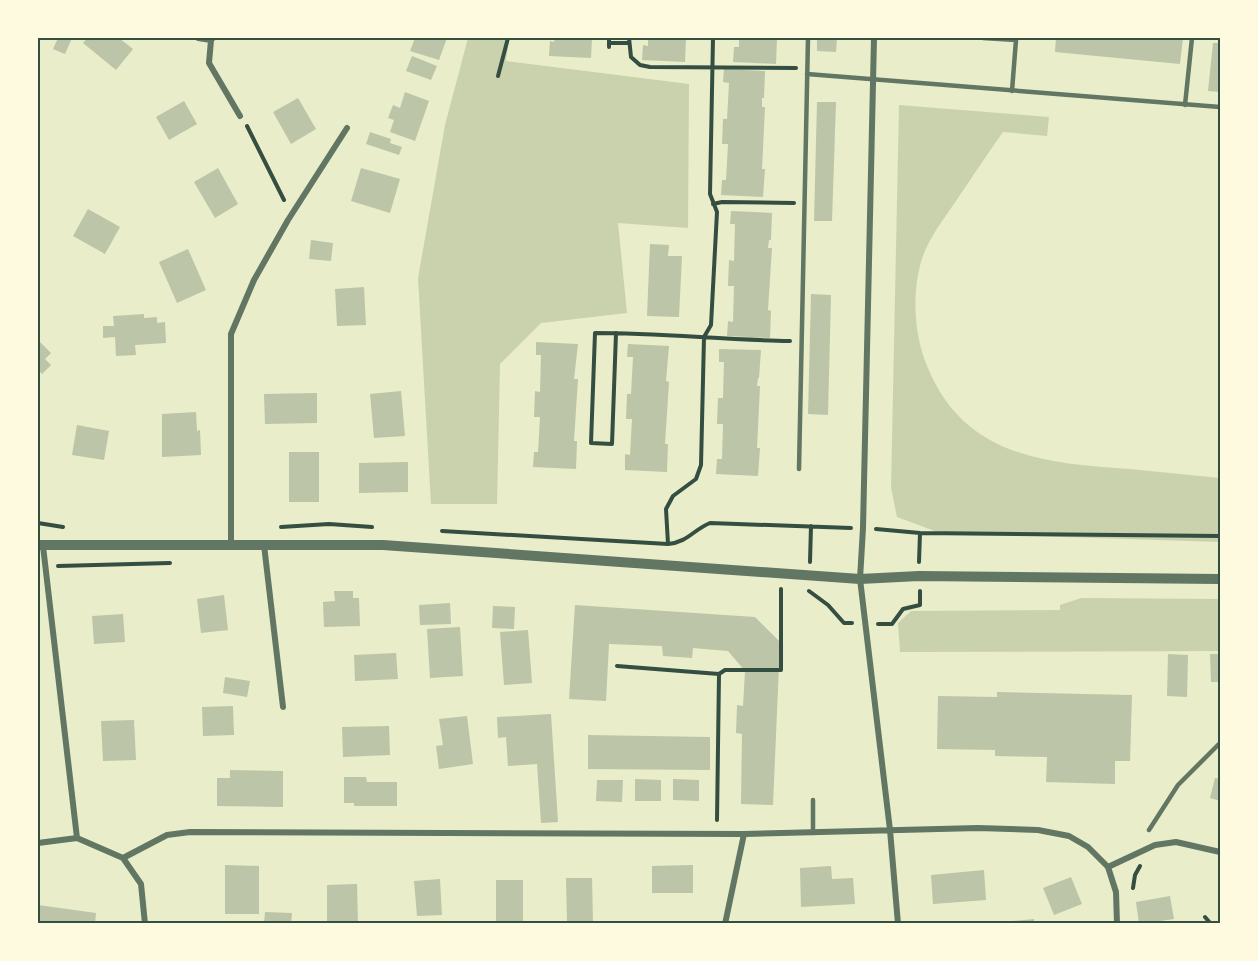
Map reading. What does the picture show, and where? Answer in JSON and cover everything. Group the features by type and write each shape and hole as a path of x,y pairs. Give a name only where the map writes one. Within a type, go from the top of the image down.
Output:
{"street":[{"path":"198,38 212,39 209,63 240,116"},
{"path":"874,38 860,579 890,830 898,924"},
{"path":"231,545 231,334 254,280 288,220 347,128"},
{"path":"264,544 283,707"},
{"path":"77,838 45,566 40,546 383,544 860,579 919,576 1221,579"},
{"path":"123,858 167,835 190,832 744,834 978,828 1038,830 1069,836 1088,847 1108,867 1116,892 1116,924"},
{"path":"725,924 744,834"},
{"path":"38,843 77,838 123,858 141,884 145,924"},
{"path":"1108,867 1144,849 1176,842 1221,852"}],"lane":[{"path":"799,469 808,38"},
{"path":"983,38 1016,40 1012,91"},
{"path":"1185,105 1192,38"},
{"path":"807,74 1221,107"},
{"path":"1149,830 1178,785 1221,743"},
{"path":"813,800 813,832"}],"path":[{"path":"498,76 508,38"},
{"path":"629,38 631,57 640,65 800,69 807,74"},
{"path":"668,544 666,509 673,496 696,479 700,465 704,337 711,326 717,212 710,194 713,38"},
{"path":"609,43 629,43"},
{"path":"240,116 283,197 288,220"},
{"path":"713,204 722,201 804,204"},
{"path":"616,333 612,444 591,443 595,333 616,333 704,337 726,340 801,341"},
{"path":"38,523 65,528"},
{"path":"434,530 668,544 681,543 702,526 710,523 863,528 920,533 1221,536"},
{"path":"274,527 329,524 376,527"},
{"path":"45,566 173,563"},
{"path":"617,666 719,674 725,670 781,670 781,589 790,590"},
{"path":"800,590 809,591 828,605 844,623 865,624"},
{"path":"717,833 719,674"},
{"path":"1205,917 1210,924"}],"green space":[{"path":"468,38 509,38 506,61 689,84 688,228 618,223 627,313 541,323 500,364 497,504 431,504 418,278 445,125"},
{"path":"899,105 1049,117 1047,136 1003,132 940,224 925,252 917,283 916,322 924,358 939,391 958,416 981,435 1007,448 1035,457 1097,467 1220,478 1220,542 940,533 897,517 891,488"},
{"path":"1081,598 1220,599 1220,651 900,652 898,623 911,611 1060,610 1060,605"}],"building":[{"path":"58,38 72,38 65,54 53,49"},
{"path":"87,38 119,38 133,49 116,70 83,43"},
{"path":"415,38 447,38 439,60 410,51"},
{"path":"555,38 592,38 591,58 549,56 550,41 554,42"},
{"path":"648,38 686,38 685,62 642,60 643,45 648,46"},
{"path":"739,38 777,38 776,64 733,62 734,47 739,47"},
{"path":"817,38 837,38 836,52 817,51"},
{"path":"1056,38 1183,38 1180,64 1055,52"},
{"path":"1213,43 1220,43 1220,92 1208,91"},
{"path":"412,56 437,66 431,80 406,71"},
{"path":"724,69 765,71 764,98 762,98 762,107 765,107 763,197 721,195 722,180 726,180 728,144 722,144 723,119 727,119 729,83 723,82"},
{"path":"405,92 429,101 415,141 390,132 394,120 388,118 393,105 400,108"},
{"path":"298,98 316,129 291,144 273,112"},
{"path":"184,101 197,124 169,140 156,117"},
{"path":"817,102 836,102 832,221 814,221"},
{"path":"370,132 391,139 390,143 402,147 399,155 366,144"},
{"path":"218,168 238,204 215,218 194,182"},
{"path":"361,168 400,179 390,213 351,201"},
{"path":"88,209 120,227 105,254 73,236"},
{"path":"731,211 772,213 771,240 769,240 768,248 772,248 768,310 771,311 770,338 727,336 728,321 733,322 734,286 728,286 729,260 734,261 735,224 730,224"},
{"path":"311,240 333,243 331,261 309,259"},
{"path":"650,244 669,245 668,256 682,256 679,317 647,316"},
{"path":"188,249 206,290 177,303 159,262"},
{"path":"364,287 366,325 337,326 335,289"},
{"path":"811,294 831,295 828,415 808,414"},
{"path":"144,314 144,318 157,317 157,323 165,322 166,343 135,345 136,355 116,356 115,337 103,338 103,326 114,326 113,316"},
{"path":"38,340 51,353 45,359 51,365 42,374 38,370"},
{"path":"536,342 578,344 574,379 578,379 574,441 577,441 576,469 533,467 534,452 538,452 540,417 534,417 535,391 540,392 541,355 536,355"},
{"path":"628,344 669,346 665,444 668,444 667,472 625,470 625,454 630,455 632,419 626,419 627,394 631,394 633,357 627,357"},
{"path":"719,349 761,350 757,386 760,386 758,476 716,474 717,459 722,459 723,424 717,424 718,398 723,398 724,362 719,362"},
{"path":"401,391 405,436 374,438 370,394"},
{"path":"317,393 317,423 265,424 264,394"},
{"path":"196,412 197,431 200,430 201,455 162,457 162,414"},
{"path":"77,425 109,431 104,460 72,455"},
{"path":"289,452 319,452 319,502 289,502"},
{"path":"408,462 408,492 359,493 359,463"},
{"path":"334,591 353,591 353,598 359,598 360,626 324,627 323,602 335,601"},
{"path":"224,595 228,630 201,633 197,599"},
{"path":"450,603 451,624 420,625 419,605"},
{"path":"575,605 755,617 780,642 773,805 741,804 742,734 736,733 737,705 743,706 745,671 728,651 693,648 692,658 663,656 662,646 609,644 606,701 569,699"},
{"path":"493,606 515,607 514,629 492,628"},
{"path":"123,614 125,642 94,644 92,616"},
{"path":"460,627 463,676 430,678 427,629"},
{"path":"528,630 532,683 504,685 500,632"},
{"path":"396,653 398,679 355,681 354,655"},
{"path":"1168,654 1188,655 1187,697 1167,696"},
{"path":"1210,654 1220,654 1220,682 1211,682"},
{"path":"225,677 250,681 247,697 223,693"},
{"path":"997,692 1132,695 1130,761 1115,761 1115,784 1046,782 1047,757 995,756 995,750 937,749 938,696 997,697"},
{"path":"233,706 234,735 203,736 202,707"},
{"path":"551,714 558,822 541,823 537,764 508,766 506,737 498,738 497,717"},
{"path":"467,716 473,764 439,769 436,746 443,745 439,719"},
{"path":"134,720 136,760 103,761 101,721"},
{"path":"389,726 390,755 343,757 342,727"},
{"path":"588,735 710,737 710,770 588,769"},
{"path":"230,770 283,771 283,807 217,806 217,778 230,778"},
{"path":"344,777 366,777 367,782 397,782 397,806 354,806 354,803 344,803"},
{"path":"1215,778 1220,779 1220,801 1210,798"},
{"path":"635,779 661,780 661,801 635,801"},
{"path":"673,779 699,780 699,801 673,800"},
{"path":"597,780 623,780 622,802 596,801"},
{"path":"225,865 259,866 259,914 225,914"},
{"path":"693,865 693,893 652,893 652,866"},
{"path":"831,866 832,879 853,878 855,904 801,907 800,868"},
{"path":"984,870 986,900 933,904 931,875"},
{"path":"1071,877 1082,904 1054,915 1043,888"},
{"path":"566,878 592,878 593,922 567,922"},
{"path":"440,879 442,915 417,916 414,881"},
{"path":"496,880 523,880 523,921 496,921"},
{"path":"357,884 358,924 327,924 327,885"},
{"path":"1170,896 1174,919 1139,924 1136,902"},
{"path":"38,905 96,913 95,924 38,924"},
{"path":"265,912 292,913 291,924 264,924"},
{"path":"1034,919 1034,924 1012,924 1012,921"}]}
